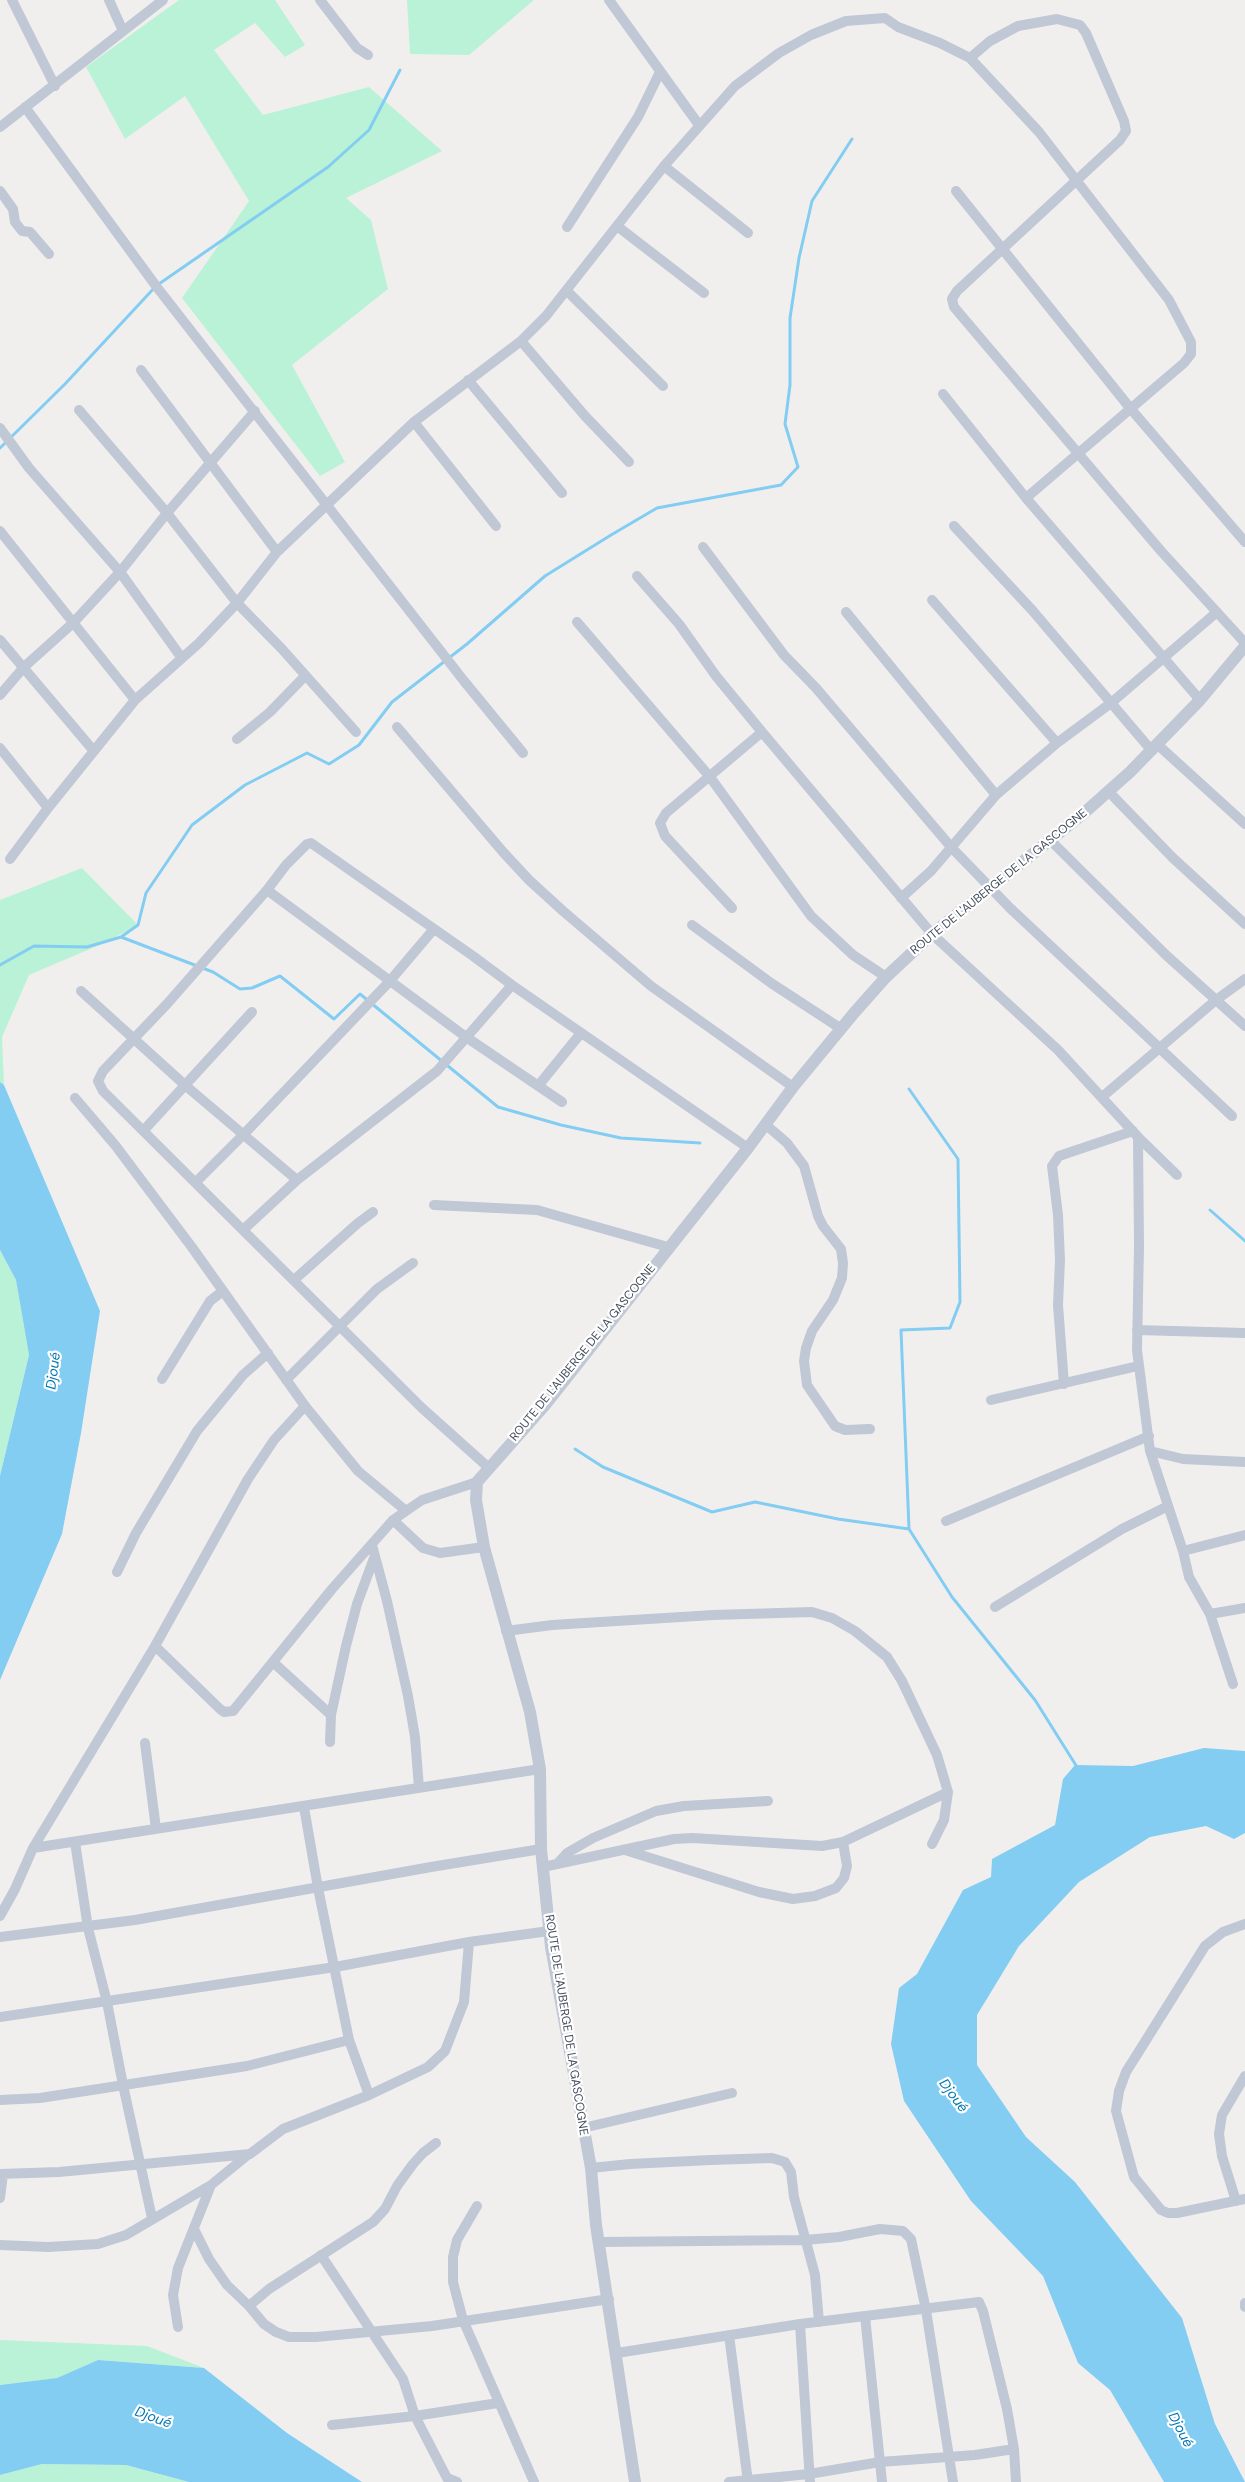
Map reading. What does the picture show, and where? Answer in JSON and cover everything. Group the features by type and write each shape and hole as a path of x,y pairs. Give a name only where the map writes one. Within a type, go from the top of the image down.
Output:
{"street":[{"path":"12,0 55,86"},
{"path":"109,0 123,31"},
{"path":"0,126 55,86 163,0"},
{"path":"320,0 357,48 368,55"},
{"path":"609,0 699,126"},
{"path":"10,859 93,750 134,700 199,643 237,603 277,552 414,422 521,341 546,316 567,292 664,166 735,86 761,64 811,35 846,22 885,18 970,58 1039,132 1169,300 1191,342 1191,354 1184,363 1026,498"},
{"path":"970,58 990,41 1018,26 1057,18 1080,25 1086,33 1124,121 1126,131 1120,140 1001,248 957,291 952,299 954,307 1077,453 1245,645"},
{"path":"567,227 638,117 660,72"},
{"path":"25,106 156,286 328,503 464,681 523,753"},
{"path":"664,166 748,233"},
{"path":"0,191 13,209 15,222 22,231 30,232 49,254"},
{"path":"956,191 1130,408 1245,542"},
{"path":"617,226 704,293"},
{"path":"567,292 663,386"},
{"path":"521,341 585,416 629,462"},
{"path":"141,370 277,552"},
{"path":"468,380 562,493"},
{"path":"943,394 1026,498 1166,657 1200,700"},
{"path":"79,410 167,513 237,603 356,732"},
{"path":"0,696 24,667 73,623 120,572 167,513 255,411"},
{"path":"414,422 496,526"},
{"path":"0,428 29,468 120,572 181,657"},
{"path":"954,526 1032,610 1112,703 1155,748 1245,824"},
{"path":"0,531 134,700"},
{"path":"702,547 784,654 816,688 951,847 990,888 1232,1116"},
{"path":"638,576 679,624 716,676 932,934 1058,1050 1178,1176"},
{"path":"932,600 1057,744"},
{"path":"846,612 996,794"},
{"path":"902,898 931,871 996,794 1057,744 1112,703 1217,612"},
{"path":"576,622 710,777 811,916 853,955 886,978"},
{"path":"0,640 93,750"},
{"name":"ROUTE DE L'AUBERGE DE LA GASCOGNE","path":"635,2482 591,2168 549,1931 541,1849 540,1769 530,1712 484,1547 476,1500 477,1482 545,1404 748,1148 793,1086 840,1028 886,978 932,934 1109,792 1155,748 1200,700 1245,645"},
{"path":"237,739 270,712 305,676"},
{"path":"397,726 510,859 603,947 651,986 793,1086"},
{"path":"732,908 665,836 660,823 666,813 762,732"},
{"path":"0,748 48,808"},
{"path":"1109,792 1173,858 1245,924"},
{"path":"1050,840 1166,955 1245,1026"},
{"path":"489,1468 422,1408 103,1091 98,1081 103,1071 167,1004 267,890 286,865 310,843 473,956 512,986 748,1148"},
{"path":"267,890 389,982 562,1102"},
{"path":"692,925 771,983 840,1028"},
{"path":"196,1182 389,982 433,930"},
{"path":"1102,1097 1216,1000 1245,979"},
{"path":"244,1230 297,1180 437,1070 512,986"},
{"path":"81,991 186,1086 297,1180"},
{"path":"144,1130 252,1012"},
{"path":"538,1086 581,1033"},
{"path":"75,1098 116,1145 305,1406 358,1471 405,1510"},
{"path":"765,1124 787,1143 804,1166 818,1216 823,1226 841,1249 843,1263 842,1278 833,1300 812,1331 806,1348 804,1362 806,1385 836,1426 845,1430 870,1430"},
{"path":"1136,1134 1137,1330 1138,1366 1143,1412 1150,1436 1150,1451 1183,1551 1189,1577 1210,1614 1233,1684"},
{"path":"1064,1384 1058,1305 1060,1260 1058,1215 1052,1166 1059,1156 1136,1134"},
{"path":"434,1205 536,1210 668,1247"},
{"path":"294,1280 358,1223 374,1212"},
{"path":"286,1380 377,1289 413,1262"},
{"path":"162,1379 210,1301 223,1291"},
{"path":"1137,1330 1245,1333"},
{"path":"117,1572 136,1533 197,1431 243,1375 268,1353"},
{"path":"991,1400 1138,1366"},
{"path":"0,1916 15,1889 33,1848 155,1646 248,1479 274,1440 305,1406"},
{"path":"946,1521 1150,1436"},
{"path":"1150,1451 1183,1459 1245,1462"},
{"path":"155,1646 224,1712 233,1711 240,1705 326,1597 393,1520 422,1500 477,1482"},
{"path":"994,1607 1122,1529 1168,1506"},
{"path":"393,1520 423,1548 440,1553 484,1547"},
{"path":"1183,1551 1245,1535"},
{"path":"372,1544 406,1686 415,1737 419,1788"},
{"path":"330,1742 331,1715 357,1604 374,1558"},
{"path":"1210,1614 1245,1608"},
{"path":"506,1631 552,1625 713,1614 812,1612 832,1618 854,1631 887,1657 902,1681 937,1754 948,1792 944,1820 932,1844"},
{"path":"274,1663 331,1715"},
{"path":"145,1743 156,1829"},
{"path":"33,1848 540,1769"},
{"path":"543,1867 674,1839 693,1838 814,1846 843,1842 948,1792"},
{"path":"557,1864 567,1853 593,1838 656,1811 692,1806 768,1801"},
{"path":"304,1807 318,1888 336,1967 349,2040 369,2095"},
{"path":"75,1842 88,1928 108,2002 122,2085 152,2218"},
{"path":"624,1850 758,1892 793,1899 815,1896 836,1888 844,1878 847,1866 843,1842"},
{"path":"0,1937 88,1928 541,1849"},
{"path":"1245,1924 1223,1932 1205,1946 1126,2072 1119,2091 1116,2111 1134,2177 1162,2210 1168,2213 1177,2213 1240,2200 1222,2156 1219,2134 1222,2115 1245,2076"},
{"path":"0,2017 336,1967 469,1942 549,1931"},
{"path":"0,2245 48,2247 98,2244 126,2235 211,2185 283,2129 369,2095 428,2067 445,2051 464,2002 469,1942"},
{"path":"0,2100 40,2098 247,2066 349,2040"},
{"path":"583,2128 732,2093"},
{"path":"249,2306 321,2255 379,2218 397,2186 413,2164 422,2153 436,2143"},
{"path":"0,2198 2,2174 59,2172 250,2154"},
{"path":"591,2168 630,2164 772,2158 785,2162 791,2172 794,2197 814,2276 819,2322"},
{"path":"178,2327 172,2295 178,2268 211,2185"},
{"path":"477,2206 457,2240 453,2257 453,2282 463,2320 534,2482"},
{"path":"194,2229 209,2259 227,2285 249,2306 264,2324 276,2332 289,2337 432,2326 609,2299"},
{"path":"600,2242 806,2240 839,2237 880,2229 903,2231 911,2239 926,2310 953,2482"},
{"path":"321,2255 403,2379 415,2416 448,2480 457,2482"},
{"path":"618,2353 800,2324 979,2302 984,2312 1014,2449 1016,2482"},
{"path":"865,2316 882,2482"},
{"path":"800,2324 809,2478"},
{"path":"729,2336 748,2481"},
{"path":"332,2425 415,2416 498,2402"},
{"path":"729,2482 809,2478 880,2462 975,2455 1014,2449"}],"green space":[{"path":"179,0 275,0 305,45 285,57 255,23 214,50 263,115 369,87 442,151 346,198 371,220 388,289 292,365 345,462 320,476 182,298 249,201 185,96 125,139 86,67"},
{"path":"407,0 534,0 469,55 410,54"},
{"path":"82,868 138,925 104,943 29,975 2,1037 4,1085 0,1082 0,900"},
{"path":"0,1250 16,1280 29,1355 0,1476"},
{"path":"0,2340 147,2346 204,2368 98,2360 57,2378 0,2385"},
{"path":"42,2464 126,2465 189,2482 0,2482 0,2475"}],"water":[{"name":"Djoué","path":"0,1082 4,1085 100,1311 81,1433 62,1534 0,1680 0,1476 29,1355 16,1280 0,1250"},
{"name":"Djoué","path":"1204,1748 1245,1751 1245,1833 1234,1839 1206,1826 1150,1837 1079,1882 1019,1946 977,2015 977,2065 1026,2137 1075,2182 1182,2318 1215,2424 1245,2482 1164,2482 1110,2390 1078,2363 1043,2276 971,2201 904,2101 891,2044 899,1988 917,1974 963,1890 991,1877 992,1859 1055,1825 1063,1779 1075,1765 1133,1766"},
{"name":"Djoué","path":"98,2360 204,2368 287,2433 362,2482 189,2482 126,2465 42,2464 0,2475 0,2385 57,2378"}],"waterway":[{"path":"0,448 65,384 156,286 328,167 369,130 400,70"},
{"path":"0,965 34,946 87,947 121,937 138,925 146,893 192,825 245,785 307,753 329,764 359,745 392,702 467,644 545,576 611,535 657,508 781,485 798,467 785,424 790,385 790,318 799,258 812,201 852,139"},
{"path":"121,937 213,972 240,989 252,988 280,976 334,1019 360,994 498,1107 561,1125 621,1138 700,1143"},
{"path":"909,1089 958,1159 960,1302 950,1328 901,1330 909,1529 952,1597 1035,1700 1077,1767"},
{"path":"1210,1210 1245,1241"},
{"path":"575,1449 603,1467 712,1512 755,1502 838,1519 909,1529"}]}
